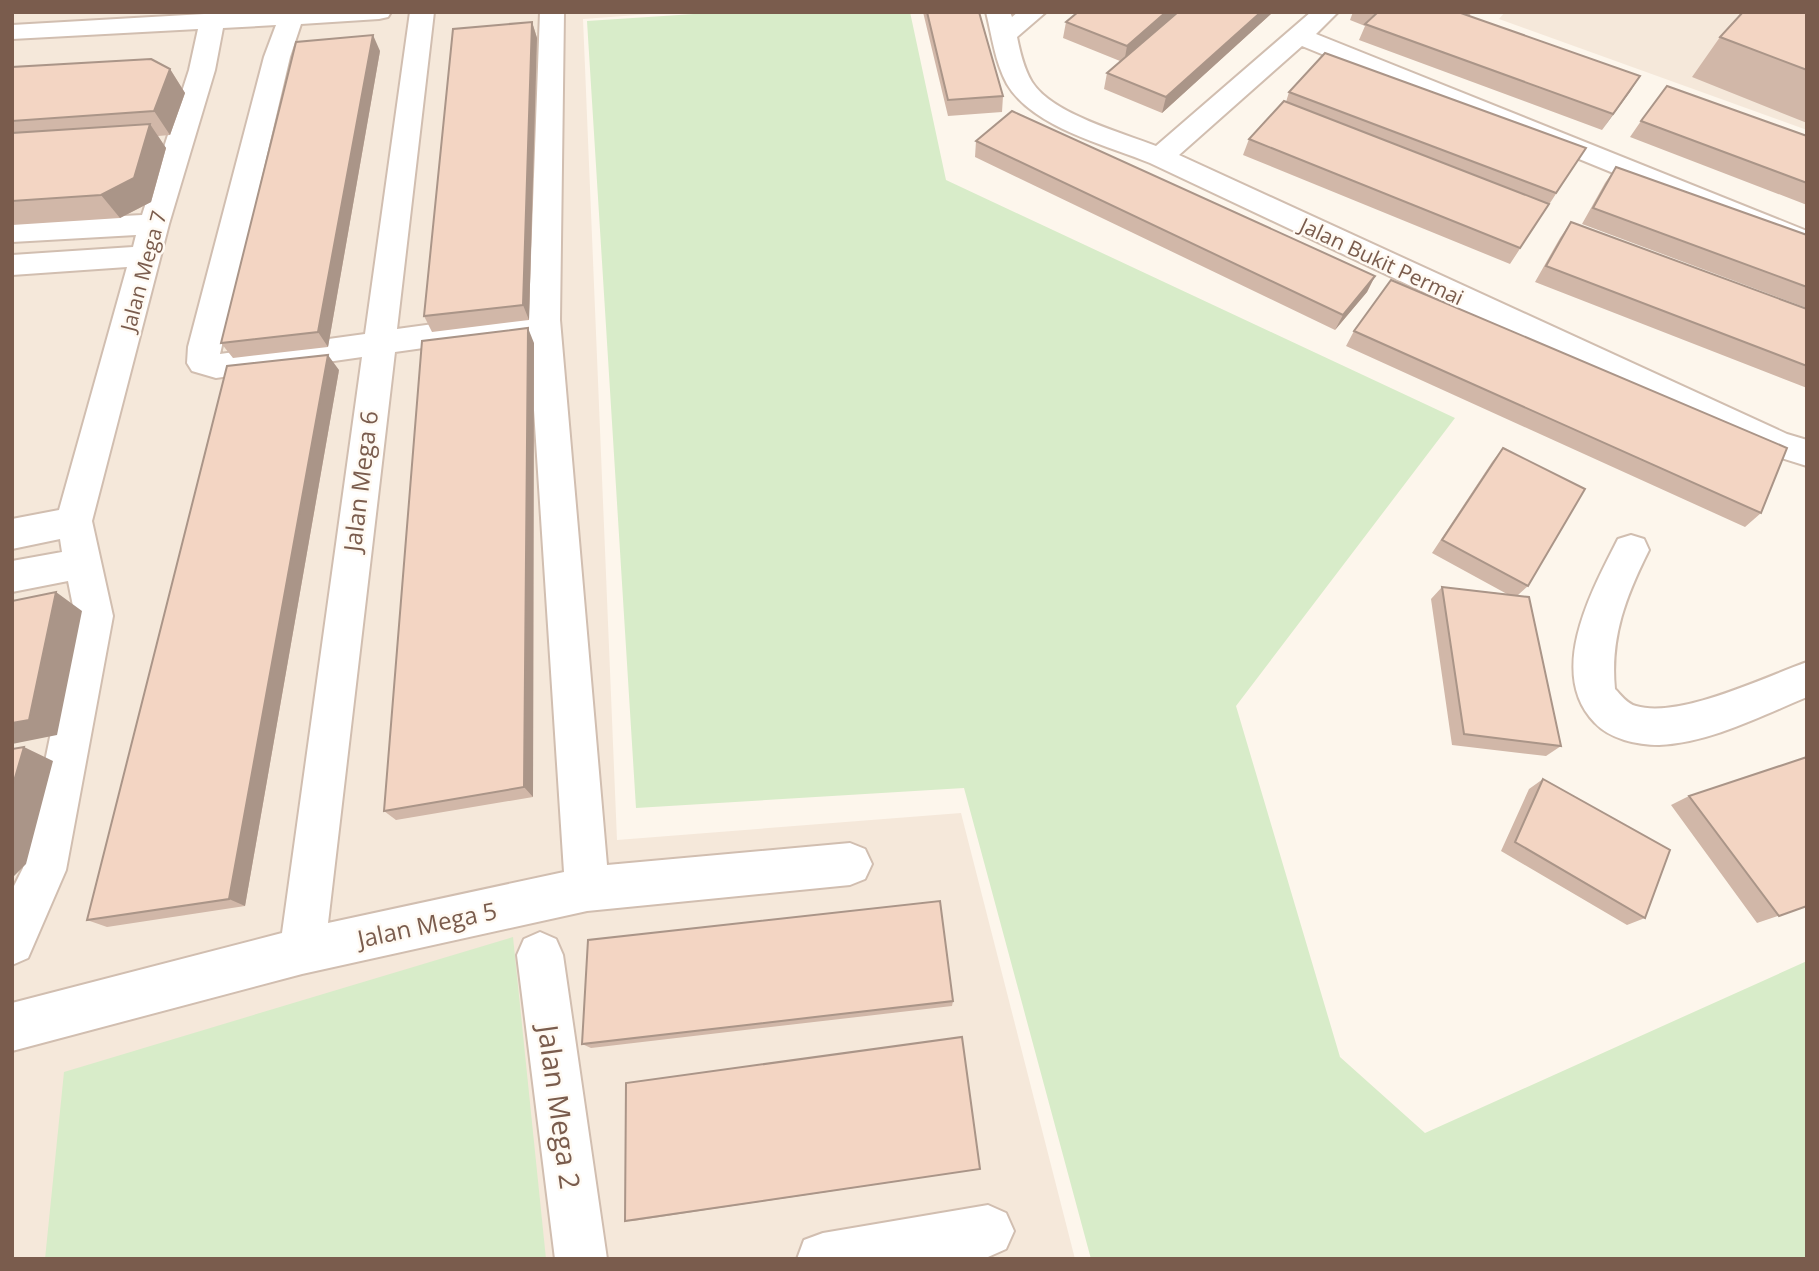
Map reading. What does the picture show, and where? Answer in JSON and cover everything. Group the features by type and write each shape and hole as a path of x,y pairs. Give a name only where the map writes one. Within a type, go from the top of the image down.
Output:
{"street":[{"path":"12,32 117,19 212,21 379,12"},
{"name":"Jalan Mega 6","path":"302,951 377,345 422,12"},
{"path":"552,12 544,320 587,889"},
{"path":"1001,23 1034,12"},
{"path":"1160,157 1326,12"},
{"path":"291,17 277,57 204,348 203,363 216,366 544,320"},
{"name":"Jalan Mega 7","path":"12,942 94,616 74,522 155,224 168,139 202,69 212,21"},
{"name":"Jalan Bukit Permai","path":"1001,23 1019,82 1039,104 1160,157 1777,444 1807,453"},
{"path":"1299,36 1807,242"},
{"path":"175,71 202,69"},
{"path":"12,232 155,224"},
{"path":"12,265 147,256"},
{"path":"12,534 74,522"},
{"path":"1631,550 1601,609 1592,661 1596,697 1621,720 1661,728 1705,718 1807,679"},
{"path":"12,577 82,562"},
{"name":"Jalan Mega 5","path":"12,1027 302,951 587,889 850,864"},
{"name":"Jalan Mega 2","path":"540,955 581,1259"},
{"path":"822,1259 988,1231"}],"shaded area":[{"path":"12,12 678,12 583,19 617,840 961,813 1075,1259 12,1259"},
{"path":"1505,12 1807,12 1807,130 1499,19"}],"green space":[{"path":"695,12 910,12 946,180 1455,418 1236,706 1340,1057 1425,1133 1807,961 1807,1259 1091,1259 964,788 636,808 587,21"},
{"path":"513,937 546,1259 45,1259 64,1072"}],"building":[{"path":"927,12 979,12 1003,96 948,100"},
{"path":"1078,12 1166,12 1127,46 1066,22"},
{"path":"1178,12 1261,12 1166,97 1107,73"},
{"path":"1378,12 1458,12 1640,76 1613,114 1365,24"},
{"path":"1743,12 1807,12 1807,70 1720,37"},
{"path":"532,22 523,305 424,316 453,29"},
{"path":"373,35 318,332 221,343 296,42"},
{"path":"1325,53 1586,148 1556,193 1289,92"},
{"path":"151,59 170,69 154,111 12,121 12,67"},
{"path":"1667,86 1807,136 1807,183 1641,121"},
{"path":"1284,101 1549,204 1520,248 1249,139"},
{"path":"1012,111 1375,276 1343,315 976,141"},
{"path":"150,124 134,178 101,195 12,201 12,133"},
{"path":"1616,167 1807,235 1807,287 1593,208"},
{"path":"1571,222 1807,309 1807,366 1546,266"},
{"path":"1391,280 1787,448 1761,513 1354,331"},
{"path":"528,328 524,787 384,811 422,341"},
{"path":"328,355 229,899 87,920 227,366"},
{"path":"1503,448 1585,489 1528,586 1442,540"},
{"path":"1442,587 1529,597 1561,746 1464,734"},
{"path":"56,592 29,720 12,723 12,601"},
{"path":"24,747 12,788 12,749"},
{"path":"1807,757 1807,906 1779,916 1689,796"},
{"path":"1543,779 1670,850 1645,918 1515,842"},
{"path":"940,901 953,1001 582,1044 588,940"},
{"path":"962,1037 980,1169 625,1221 626,1083"}]}
